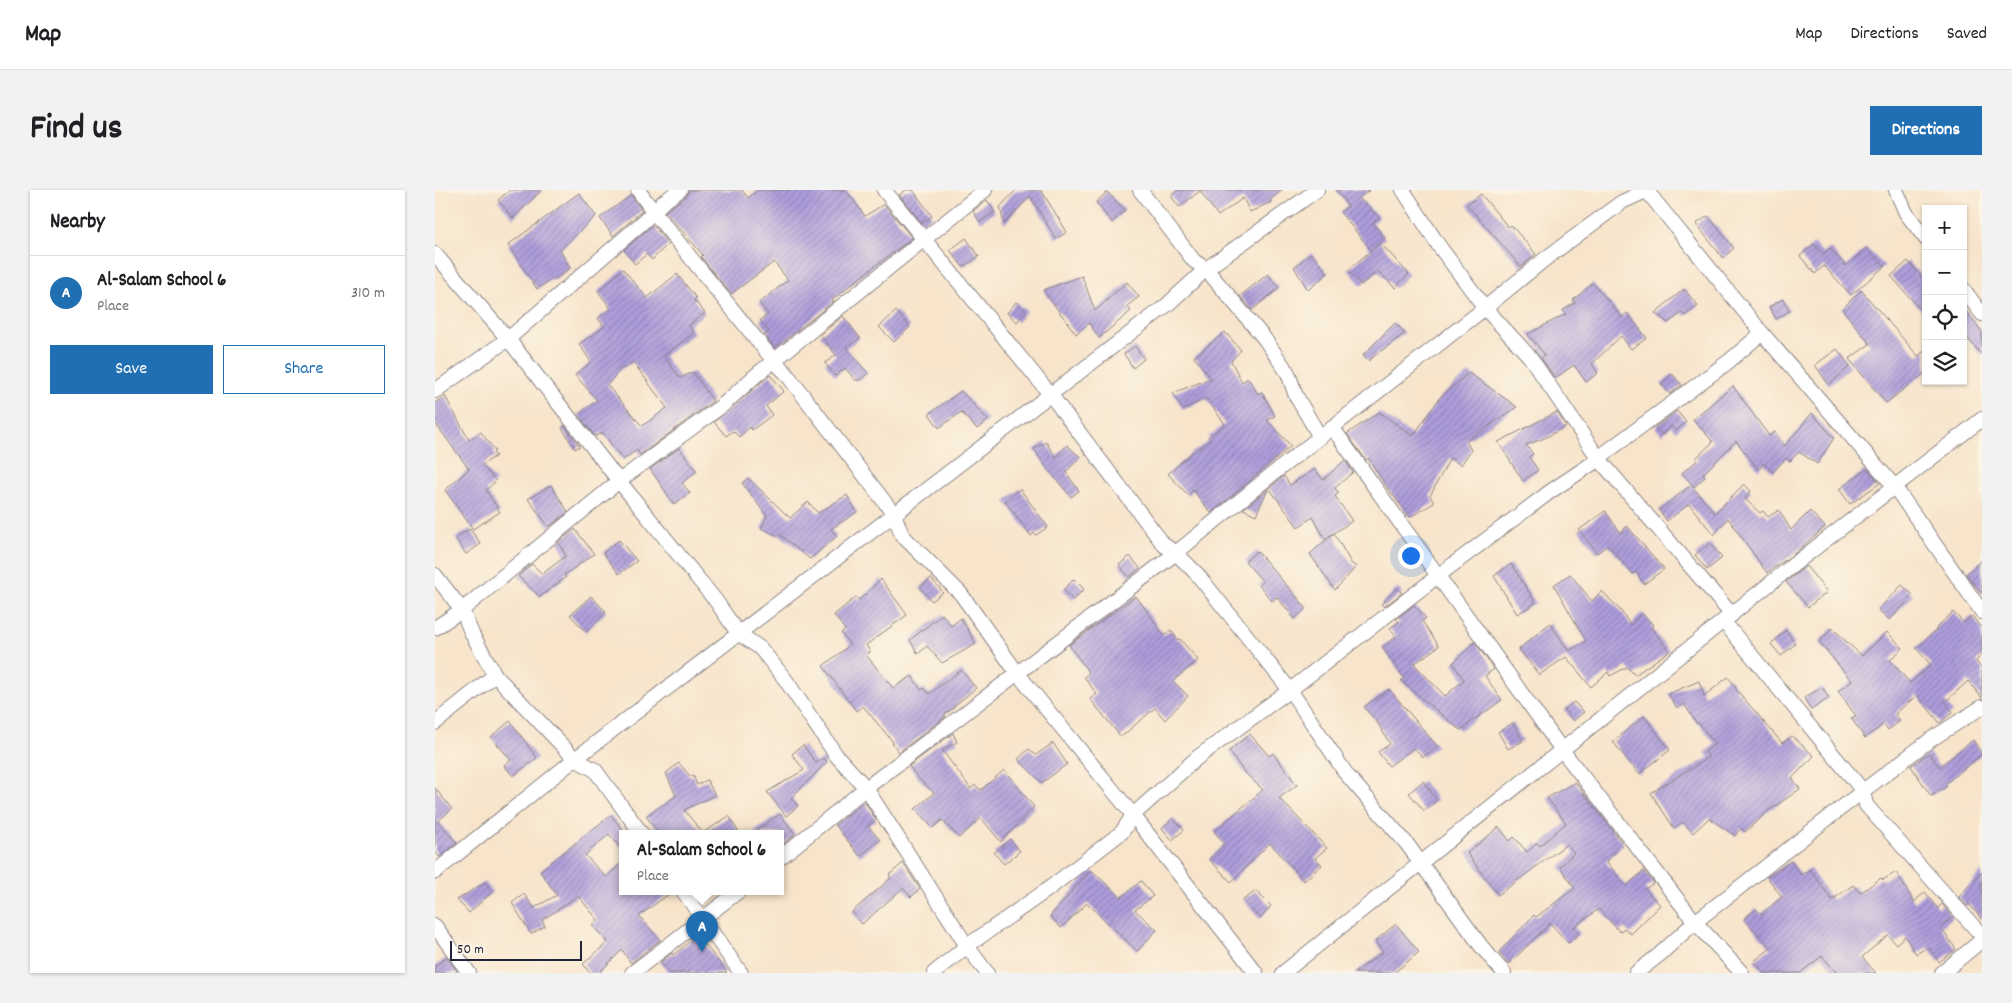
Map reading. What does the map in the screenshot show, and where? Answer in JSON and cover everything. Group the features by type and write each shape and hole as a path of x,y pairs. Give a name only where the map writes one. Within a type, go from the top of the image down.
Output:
{"street":[{"path":"638,190 774,361 785,372 894,514 902,535 961,594 1018,674 1133,815 1256,973"},
{"path":"435,391 508,339 653,211 680,190"},
{"path":"884,190 1050,394 1165,545 1197,574 1290,690 1347,775 1407,844 1481,946 1504,973"},
{"path":"435,628 462,610 619,481 723,405 755,376 985,190"},
{"path":"1141,190 1194,261 1206,269 1264,338 1288,373 1296,396 1320,437"},
{"path":"435,872 575,759 1167,305 1206,269 1317,190"},
{"path":"1403,190 1439,246 1485,308 1530,357 1599,459 1728,618 1863,791 1866,805 1982,936"},
{"path":"784,855 866,788 1176,553 1545,259 1622,202 1647,190 1762,333 1893,486 1982,612"},
{"path":"1896,190 1906,213 1922,234"},
{"path":"435,254 508,339 716,601 738,633 760,648 785,679 836,754 866,788 967,946 987,973"},
{"path":"1967,294 1982,314"},
{"path":"934,973 967,946 1047,890 1115,838 1122,832 1133,815 1198,757 1290,690 1551,491 1599,459 1728,362 1762,333"},
{"path":"1283,973 1893,486 1982,420"},
{"path":"1333,427 1562,750 1695,922 1742,973"},
{"path":"435,575 462,610 472,634 495,675 575,759 595,770 639,830"},
{"path":"435,723 495,675"},
{"path":"1636,973 1695,922 1863,791 1930,740 1982,707"},
{"path":"686,895 741,973"},
{"path":"632,973 734,895"},
{"path":"435,926 469,973"},
{"path":"1942,973 1982,940"}],"building":[{"path":"510,190 542,190 513,218 498,200"},
{"path":"690,190 742,190 748,198 758,190 846,190 865,216 884,204 912,238 858,279 832,300 833,302 775,348 764,335 769,332 760,320 768,314 759,303 788,280 774,262 731,294 701,257 703,255 665,212 685,197"},
{"path":"906,190 913,190 932,216 922,223 899,195"},
{"path":"1016,190 1041,190 1067,232 1056,239 1030,196 1004,224 1000,207"},
{"path":"1178,190 1282,190 1270,200 1271,202 1250,212 1243,198 1218,216 1200,191 1179,207 1171,196"},
{"path":"1336,190 1370,190 1359,198 1379,217 1373,223 1385,238 1371,250 1340,212 1348,206"},
{"path":"1107,192 1125,210 1112,223 1096,202"},
{"path":"579,193 596,216 560,250 570,268 554,280 552,279 537,289 508,245"},
{"path":"1481,194 1508,227 1511,225 1536,254 1521,267 1467,205"},
{"path":"631,195 642,211 613,236 600,218"},
{"path":"987,200 995,212 980,222 973,211"},
{"path":"1708,216 1734,248 1723,258 1696,224"},
{"path":"653,225 668,244 652,260 647,254 635,264 624,250"},
{"path":"966,238 979,256 963,267 950,250"},
{"path":"1380,243 1409,274 1395,288 1378,271 1361,285 1348,270"},
{"path":"1814,244 1823,254 1830,248 1846,266 1866,248 1885,266 1851,295 1824,266 1815,274 1800,256"},
{"path":"1311,253 1328,273 1308,290 1294,267"},
{"path":"1908,261 1922,277 1922,311 1891,276"},
{"path":"623,269 647,298 677,274 705,313 689,325 694,333 664,356 680,378 693,372 713,401 640,455 637,450 623,460 603,433 595,436 578,415 597,400 575,375 591,362 579,344 604,327 598,318 611,309 598,291","holes":["633,362 667,408 642,426 607,385 620,370"]},
{"path":"1268,274 1279,288 1252,310 1240,296"},
{"path":"1082,276 1095,311 1127,282 1139,297 1127,306 1131,311 1099,338 1089,323 1076,334 1043,290"},
{"path":"1593,283 1622,317 1627,313 1647,338 1631,349 1621,336 1592,364 1598,373 1586,382 1574,365 1555,378 1541,358 1545,355 1528,334 1566,314 1563,310 1575,303 1573,300"},
{"path":"1684,289 1698,306 1685,316 1682,313 1668,323 1655,313"},
{"path":"1861,290 1918,356 1922,353 1922,375 1886,403 1849,359 1870,344 1842,309"},
{"path":"1783,299 1790,311 1776,319 1769,307"},
{"path":"1016,302 1026,311 1017,322 1007,313"},
{"path":"896,311 910,327 894,342 879,327"},
{"path":"1967,312 1982,332 1982,355 1967,338"},
{"path":"843,316 860,338 846,348 868,373 860,380 855,380 845,368 835,376 825,363 836,355 820,335"},
{"path":"1395,323 1405,333 1368,361 1363,355"},
{"path":"1225,332 1241,350 1231,361 1242,382 1248,378 1258,394 1262,392 1275,416 1267,420 1291,446 1211,513 1193,490 1188,495 1168,474 1189,455 1210,440 1208,437 1225,424 1206,398 1183,410 1173,393 1211,378 1194,357"},
{"path":"1135,346 1144,359 1133,368 1124,354"},
{"path":"1837,349 1850,366 1829,385 1815,365"},
{"path":"1469,373 1517,407 1466,441 1471,450 1461,465 1450,458 1430,496 1434,503 1410,517 1368,458 1366,460 1347,434 1379,412 1413,436 1441,396"},
{"path":"1672,374 1682,385 1670,394 1661,384"},
{"path":"770,375 784,391 766,406 772,415 752,430 750,427 739,437 733,431 726,436 714,422"},
{"path":"1733,386 1769,436 1775,432 1785,446 1812,413 1834,438 1817,464 1799,452 1790,461 1786,458 1773,472 1763,463 1759,470 1736,441 1703,474 1705,477 1694,487 1682,473 1698,460 1696,458 1713,442 1693,419"},
{"path":"961,391 988,420 977,429 961,412 939,428 929,414"},
{"path":"445,396 469,440 481,432 495,451 493,453 496,456 482,465 496,481 486,490 500,512 473,529 445,490 469,469 435,423 435,403"},
{"path":"1677,411 1686,422 1676,431 1671,426 1662,435 1655,427"},
{"path":"1557,412 1566,426 1545,438 1526,445 1533,454 1529,457 1538,470 1523,481 1498,442"},
{"path":"565,426 580,446 575,449 562,428"},
{"path":"1046,442 1056,457 1067,445 1080,457 1066,472 1079,491 1071,497 1034,449"},
{"path":"679,448 697,471 682,483 690,493 674,504 650,469"},
{"path":"1345,460 1353,472 1335,488 1339,493 1335,496 1352,521 1325,539 1313,517 1298,527 1269,488 1284,476 1290,485 1315,469 1323,480"},
{"path":"1867,469 1880,483 1850,504 1839,489"},
{"path":"748,478 790,518 808,502 818,513 847,495 857,512 831,529 837,536 810,559 779,534 778,536 761,528 767,516 742,483"},
{"path":"1744,484 1751,491 1745,499 1760,513 1763,511 1768,517 1779,510 1791,530 1810,511 1825,527 1795,553 1767,573 1728,518 1714,535 1689,504 1667,521 1659,510 1691,485 1715,513"},
{"path":"551,485 568,512 549,527 528,499"},
{"path":"1020,489 1048,527 1036,535 1034,533 1031,536 1005,501"},
{"path":"1268,489 1256,515 1243,509"},
{"path":"1605,511 1621,533 1627,526 1664,569 1644,584 1636,572 1633,574 1608,545 1597,553 1579,530"},
{"path":"470,529 481,544 466,554 455,538"},
{"path":"575,529 594,554 564,575 566,577 540,597 518,576 532,564 542,574 566,556 558,542"},
{"path":"1334,533 1351,563 1356,567 1335,590 1310,554"},
{"path":"619,540 637,561 619,574 603,553"},
{"path":"1710,543 1722,558 1707,570 1695,555"},
{"path":"1257,551 1306,608 1295,619 1277,597 1272,601 1259,585 1263,582 1245,561"},
{"path":"1130,556 1140,568 1129,577 1119,565"},
{"path":"1982,560 1982,594 1966,574"},
{"path":"1511,564 1536,603 1517,614 1494,576"},
{"path":"1806,566 1827,592 1808,607 1786,582"},
{"path":"1570,574 1592,601 1602,591 1631,625 1642,613 1653,625 1651,627 1669,651 1635,675 1627,667 1610,676 1608,672 1591,687 1566,657 1539,675 1519,649 1550,623 1569,651 1586,641 1554,585"},
{"path":"931,578 943,592 932,601 920,588"},
{"path":"881,579 907,615 866,645 870,652 866,655 893,688 912,676 921,690 924,688 929,694 961,670 976,688 945,714 945,717 899,752 863,706 856,711 823,666 850,645 841,633 845,630 834,615 856,597 859,600"},
{"path":"1074,579 1084,589 1073,600 1063,590"},
{"path":"1902,585 1913,595 1890,620 1878,610"},
{"path":"1397,588 1402,593 1384,607 1381,604"},
{"path":"591,596 606,612 586,632 570,615"},
{"path":"1136,596 1164,635 1171,630 1198,660 1173,681 1188,696 1165,720 1155,708 1121,737 1090,699 1097,694 1084,677 1089,673 1069,645"},
{"path":"1414,605 1426,618 1422,621 1439,646 1414,664 1445,696 1464,680 1453,663 1475,642 1494,669 1485,676 1502,700 1460,730 1401,681 1404,678 1382,647 1396,637 1390,628 1399,622 1396,619"},
{"path":"1953,612 1964,623 1972,616 1982,629 1982,655 1976,661 1982,669 1982,698 1968,681 1945,702 1953,712 1940,723 1917,695 1895,714 1900,721 1888,730 1884,724 1865,738 1851,718 1856,716 1838,691 1852,681 1819,642 1832,628 1862,656 1887,632 1903,648 1890,660 1910,683 1931,665 1916,648"},
{"path":"942,614 951,626 961,618 976,644 942,663 927,646 918,654 910,640"},
{"path":"1786,630 1795,644 1781,656 1771,644"},
{"path":"1728,677 1735,688 1782,743 1792,736 1814,756 1792,778 1800,789 1767,812 1745,832 1741,828 1735,836 1709,818 1693,833 1683,822 1674,828 1651,793 1709,757 1705,752 1715,744 1699,723 1697,724 1684,704 1677,708 1668,694 1699,681 1704,696"},
{"path":"1822,687 1829,698 1811,710 1804,698"},
{"path":"1389,689 1437,746 1423,757 1414,748 1389,766 1378,752 1390,744 1377,722 1364,707"},
{"path":"1574,702 1584,712 1573,721 1564,710"},
{"path":"1644,716 1670,750 1639,774 1613,742"},
{"path":"510,721 537,758 513,776 504,765 511,760 491,737"},
{"path":"1513,723 1523,741 1508,749 1498,732"},
{"path":"953,733 957,742 942,750 971,789 975,785 981,790 1004,770 1034,807 1001,842 981,818 959,838 942,820 933,828 915,809 934,793 918,778 909,766"},
{"path":"1250,734 1269,756 1273,753 1297,785 1279,798 1327,848 1315,858 1322,865 1304,881 1270,843 1231,882 1209,859 1224,844 1214,831 1263,790 1244,772 1229,751"},
{"path":"1973,740 1982,754 1945,784 1947,786 1931,796 1911,766 1929,753 1939,767"},
{"path":"1053,743 1067,764 1042,783 1018,759 1029,749 1036,755"},
{"path":"803,745 816,763 824,758 827,762 791,798 798,806 786,816 767,792 804,770 792,754"},
{"path":"679,763 690,776 693,775 697,785 707,780 715,795 684,810 701,830 657,830 646,816 676,796 666,773"},
{"path":"1423,781 1437,800 1424,811 1409,793"},
{"path":"1575,782 1623,844 1606,862 1626,886 1644,871 1654,883 1645,889 1660,905 1631,934 1624,928 1620,932 1599,909 1574,927 1580,933 1568,943 1550,923 1509,964 1499,952 1534,915 1536,917 1575,888 1560,867 1574,853 1567,844 1498,895 1467,853 1499,827 1510,841 1514,837 1527,852 1537,843 1540,846 1566,823 1547,798"},
{"path":"435,788 452,809 438,821 457,843 439,857 435,851"},
{"path":"865,802 876,820 868,826 880,840 860,856 835,825"},
{"path":"780,814 795,834 784,843 784,830 756,830"},
{"path":"611,815 623,830 619,830 619,846 609,834 585,855 606,877 619,866 619,895 668,895 639,916 660,940 631,963 622,950 599,973 590,973 583,964 608,942 592,925 598,920 578,896 542,920 545,926 531,934 512,903 524,894 534,908 557,895 540,871"},
{"path":"729,816 737,830 708,830"},
{"path":"1173,818 1184,830 1172,840 1162,828"},
{"path":"1010,839 1020,851 1004,864 994,853"},
{"path":"1791,861 1801,875 1810,869 1832,900 1853,885 1860,893 1881,878 1883,880 1896,872 1914,902 1925,892 1938,908 1942,904 1953,917 1940,927 1956,949 1939,962 1928,947 1916,954 1905,936 1896,944 1888,935 1862,957 1876,973 1837,973 1822,956 1800,973 1764,973 1754,961 1771,948 1744,919 1756,909 1761,914 1782,897 1767,877"},
{"path":"903,863 920,889 911,897 903,888 862,924 852,912 891,878 889,875"},
{"path":"1091,870 1121,897 1141,881 1153,896 1135,910 1157,930 1137,951 1087,903 1061,928 1050,916"},
{"path":"1982,871 1982,919 1969,904 1967,906 1959,897"},
{"path":"485,882 492,892 469,913 457,900"},
{"path":"1256,891 1271,906 1260,919 1243,900"},
{"path":"1396,924 1419,952 1394,973 1354,973 1383,952 1375,941"},
{"path":"698,935 727,973 669,973 660,962 672,953 673,955"},
{"path":"447,957 457,971 455,973 435,973 435,966"}],"place":[{"name":"Al-Salam School 6","path":"702,952"}]}
